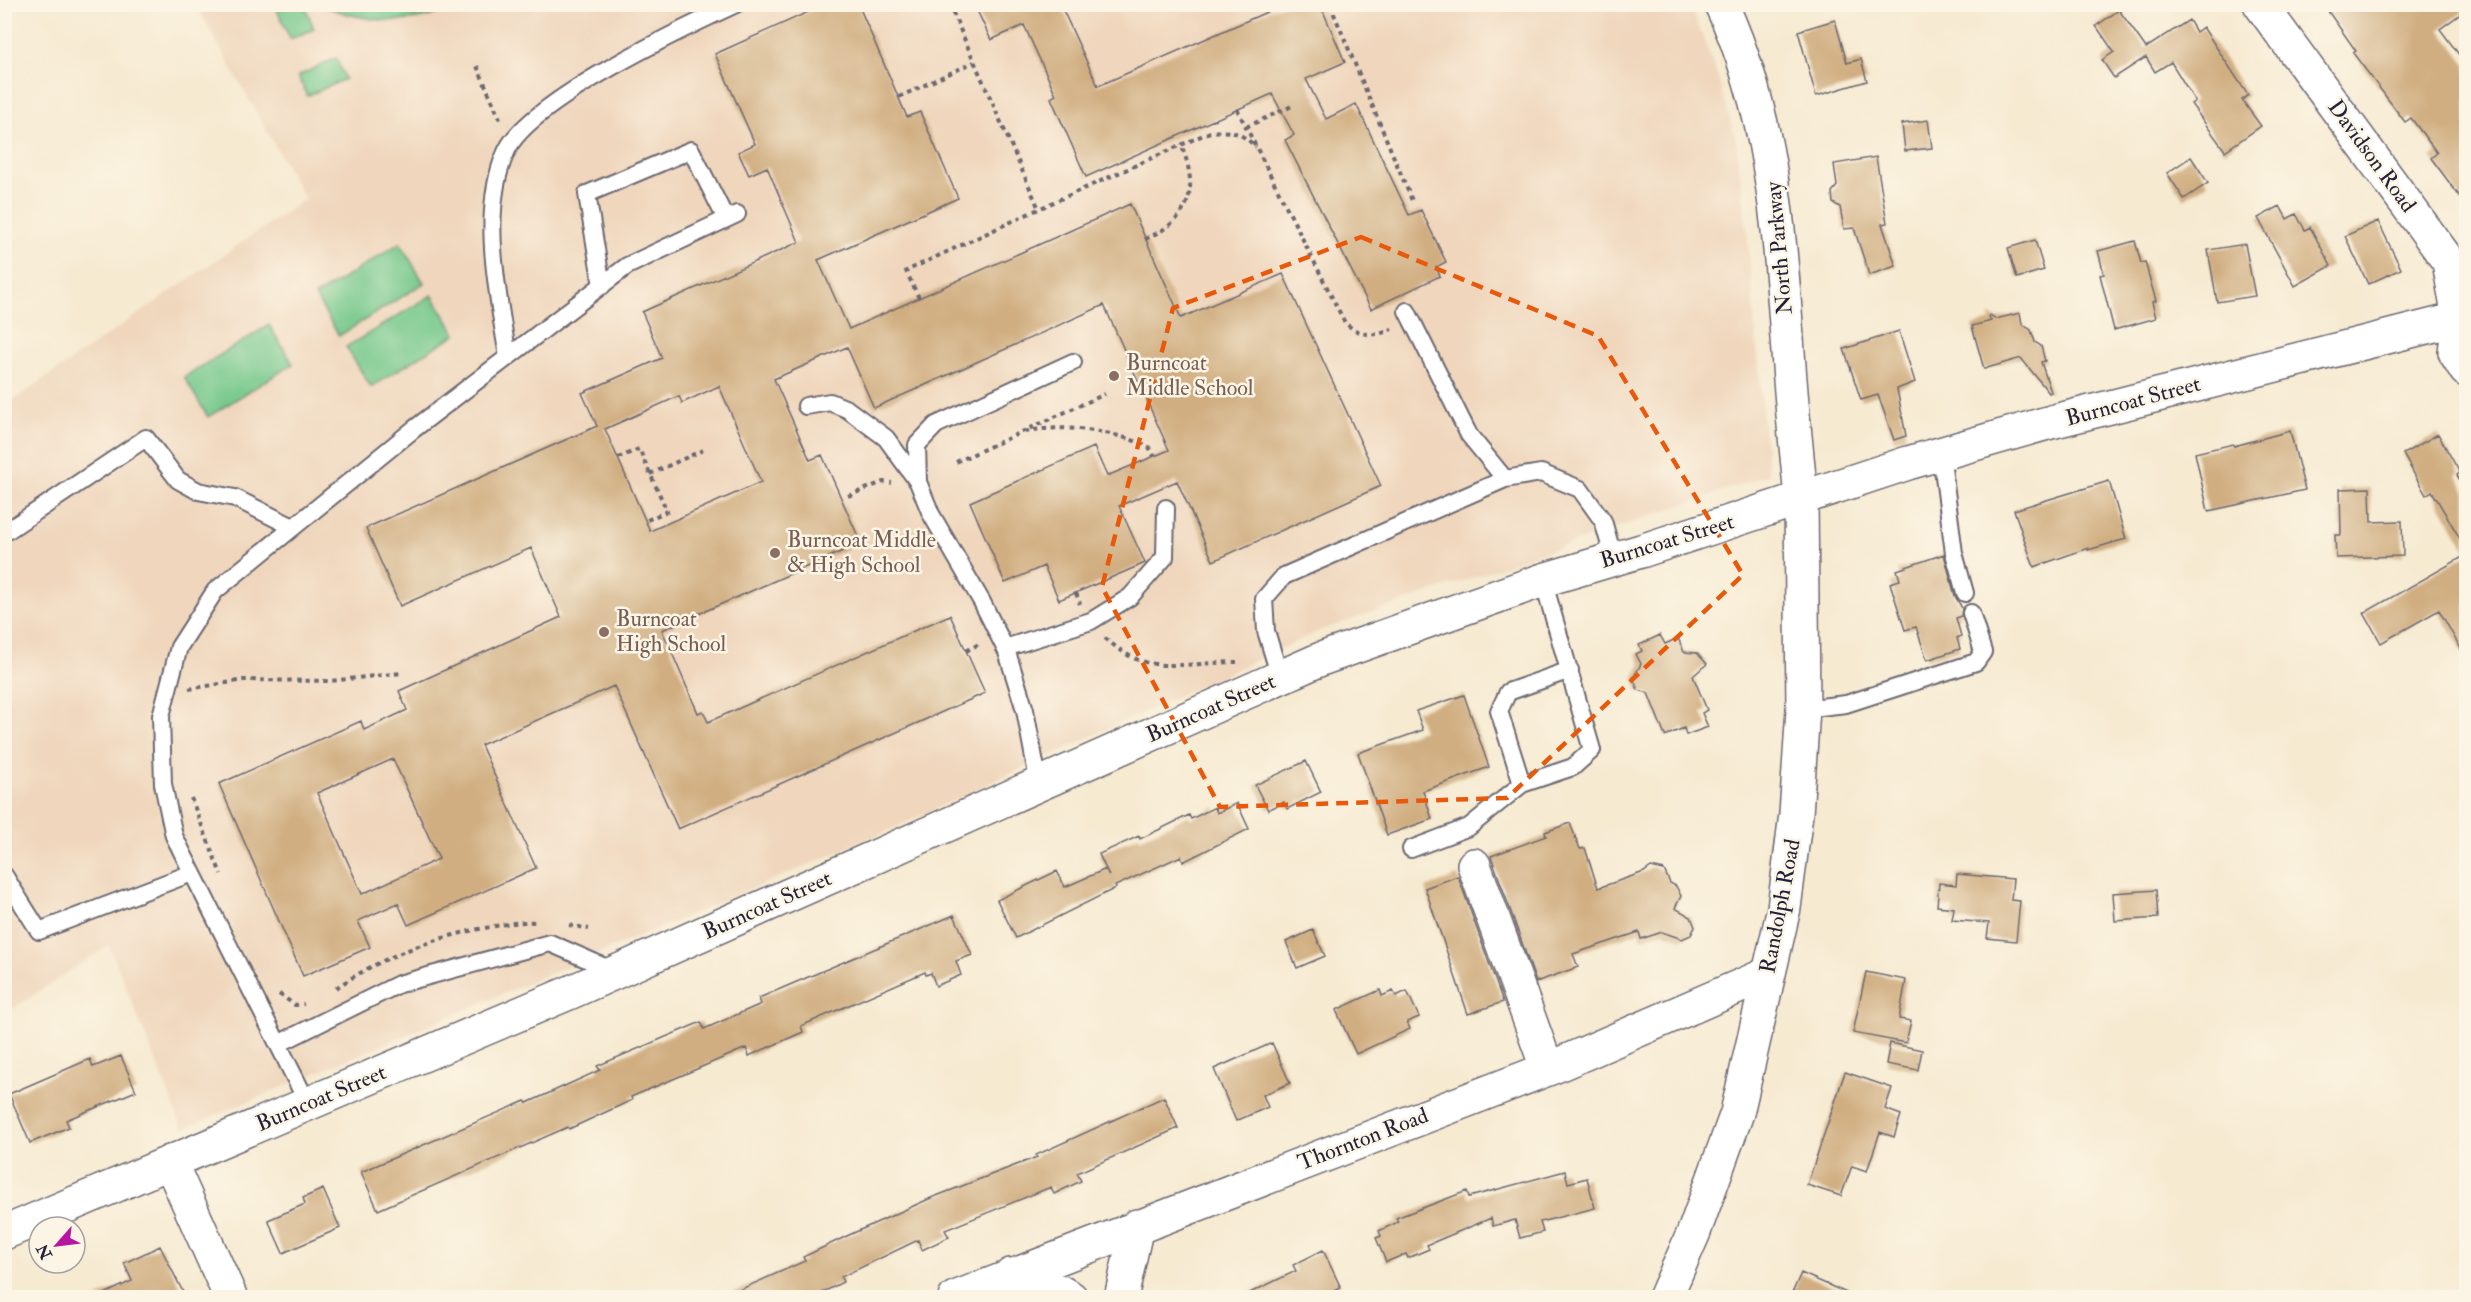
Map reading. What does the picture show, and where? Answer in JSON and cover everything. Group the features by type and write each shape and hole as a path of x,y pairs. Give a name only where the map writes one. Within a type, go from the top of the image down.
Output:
{"street":[{"name":"North Parkway","path":"1721,4 1739,42 1757,101 1773,178 1782,260 1801,498"},
{"name":"Davidson Road","path":"2260,4 2450,262 2463,318 2455,352 2466,370"},
{"name":"Burncoat Street","path":"4,1233 616,972 1321,659 1543,580 1941,453 2229,376 2463,318"},
{"name":"Randolph Road","path":"1665,1298 1694,1232 1737,1113 1784,908 1796,814 1803,709 1801,498"},
{"path":"1474,865 1547,1068"},
{"name":"Thornton Road","path":"955,1298 1547,1068 1768,974"},
{"path":"170,1162 231,1298"},
{"path":"1121,1298 1137,1226"},
{"path":"1011,1275 1050,1286 1071,1298"}],"lane":[{"path":"508,357 494,260 493,209 498,172 508,148 522,130 552,105 662,38 736,4"},
{"path":"308,1104 174,836 163,784 161,716 179,647 214,591 414,429 602,286 627,266 732,217 691,150 587,194 602,286"},
{"path":"1409,316 1469,435 1505,479"},
{"path":"918,482 917,445 936,425 1073,362"},
{"path":"806,406 830,402 847,409 886,438 918,482 931,514 982,602 1005,648 1025,710 1040,785"},
{"path":"4,533 146,438 178,480 198,491 235,498 293,527"},
{"path":"1941,453 1953,553 1965,593"},
{"path":"1280,677 1266,631 1264,599 1284,576 1505,479 1541,473 1580,489 1603,521 1614,559"},
{"path":"1005,648 1091,621 1130,597 1164,557 1166,508"},
{"path":"1411,849 1469,827 1522,784 1574,767 1592,750 1543,580"},
{"path":"1803,709 1846,704 1976,662 1983,652 1971,613"},
{"path":"1522,784 1499,711 1508,692 1570,670"},
{"path":"4,875 39,931 192,873"},
{"path":"278,1044 399,984 550,943 616,972"}],"path":[{"path":"949,4 1039,208"},
{"path":"1333,4 1334,14 1413,203"},
{"path":"899,97 974,62"},
{"path":"477,66 500,118"},
{"path":"1246,127 1292,106"},
{"path":"1237,109 1345,323 1357,333 1369,336 1382,334 1409,316"},
{"path":"919,298 906,271 1181,144 1210,132 1224,130 1242,134 1256,147"},
{"path":"1145,239 1171,226 1182,216 1188,203 1190,174 1181,144"},
{"path":"956,462 1105,394"},
{"path":"1013,436 1037,429 1090,432 1139,442 1149,447 1154,456"},
{"path":"618,458 639,449 667,511 645,521"},
{"path":"650,474 704,450"},
{"path":"848,496 883,482 894,483"},
{"path":"1099,630 1104,638 1123,652 1144,662 1166,665 1243,662"},
{"path":"980,636 986,648"},
{"path":"966,651 983,642"},
{"path":"191,679 189,689 244,680 330,681 402,673"},
{"path":"189,788 207,843 222,875"},
{"path":"333,990 398,953 430,941 494,926 539,922"},
{"path":"560,923 589,929"},
{"path":"274,988 295,1005 315,1003"}],"highlighted area":[{"path":"1361,237 1598,336 1743,575 1507,798 1220,807 1102,587 1173,308"}],"shaded area":[{"name":"Burncoat Middle & High School","path":"196,5 1688,5 1715,69 1735,136 1746,221 1768,475 1321,630 881,834 183,1129 109,945 5,1014 5,406 305,199"}],"green space":[{"path":"275,5 305,5 314,29 290,39"},
{"path":"320,5 455,5 422,18 388,20 370,19"},
{"path":"336,58 345,79 307,96 298,76"},
{"path":"400,243 424,283 339,336 315,296"},
{"path":"432,295 456,334 371,387 346,347"},
{"path":"269,325 293,364 208,417 184,377"}],"building":[{"path":"826,4 858,4 907,117 920,112 958,198 818,260 849,329 1130,204 1181,318 1283,274 1381,486 1213,561 1177,481 1119,506 1145,563 1059,600 1044,566 1005,583 970,502 1094,447 1107,476 1169,450 1104,305 874,408 847,347 774,379 810,460 822,455 861,543 662,630 698,713 703,711 708,722 950,615 985,693 678,829 614,686 481,745 536,868 408,925 398,903 358,921 370,947 303,976 219,784 361,721 364,730 407,710 399,691 561,617 531,548 400,606 366,528 597,426 582,393 662,358 642,312 799,242 767,167 749,175 738,152 755,144 715,54","holes":["719,386 761,482 650,531 605,429 679,396 682,403","393,759 439,859 362,894 317,793"]},
{"path":"974,4 1069,4 1062,8 1098,86 1285,4 1320,4 1345,62 1306,79 1326,119 1356,104 1409,215 1421,210 1446,262 1436,267 1440,276 1371,309 1285,140 1294,135 1272,94 1086,177 1051,98 1056,95 1024,25 991,40"},
{"path":"2323,4 2466,4 2466,10 2440,29 2466,64 2466,205 2431,158 2437,153 2411,118 2405,122 2353,53 2356,51"},
{"path":"2119,10 2146,48 2189,20 2196,32 2203,27 2248,95 2242,100 2261,126 2225,151 2191,104 2195,101 2171,62 2155,72 2146,57 2114,78 2102,60 2114,52 2096,26"},
{"path":"1835,20 1847,63 1861,59 1867,81 1816,96 1798,31"},
{"path":"1928,120 1932,148 1905,151 1902,124"},
{"path":"1876,157 1887,223 1882,224 1896,266 1869,275 1854,228 1844,229 1840,207 1833,203 1832,192 1837,186 1834,164"},
{"path":"2191,157 2208,183 2184,199 2167,173"},
{"path":"2280,206 2287,219 2296,214 2305,230 2310,227 2331,266 2295,286 2258,218"},
{"path":"2378,221 2401,269 2368,284 2345,236"},
{"path":"2035,240 2044,270 2017,278 2008,248"},
{"path":"2135,241 2141,263 2145,262 2156,301 2152,302 2156,318 2114,330 2100,275 2104,274 2098,251"},
{"path":"2245,244 2255,296 2217,302 2208,250"},
{"path":"2020,313 2022,324 2031,330 2035,342 2041,346 2045,361 2041,362 2051,392 2049,393 2021,358 1984,369 1972,326 1991,321 1990,315 1996,319"},
{"path":"1899,331 1915,382 1897,389 1906,436 1894,440 1878,395 1861,400 1844,349"},
{"path":"2290,431 2305,490 2208,511 2195,453 2233,444 2234,446"},
{"path":"2438,434 2460,473 2457,475 2466,492 2466,549 2432,491 2426,495 2403,454"},
{"path":"2109,481 2126,539 2088,550 2088,548 2034,567 2014,510"},
{"path":"2370,488 2371,522 2402,521 2403,556 2336,558 2335,535 2341,535 2340,489"},
{"path":"1944,554 1955,596 1962,608 1961,616 1956,618 1961,636 1957,638 1960,649 1927,660 1916,627 1905,630 1890,583 1900,580 1897,570"},
{"path":"2466,555 2466,658 2439,610 2381,643 2364,613"},
{"path":"1660,635 1665,644 1678,638 1684,652 1697,653 1707,664 1693,676 1707,710 1702,713 1708,727 1686,735 1684,728 1665,736 1648,693 1638,690 1633,678 1641,664 1636,654 1642,651 1639,645"},
{"path":"1464,695 1489,767 1423,791 1432,819 1387,835 1358,753 1423,730 1416,711"},
{"path":"1306,761 1321,792 1287,809 1284,802 1268,810 1255,785"},
{"path":"1237,803 1249,829 1183,862 1181,856 1115,886 1116,888 1016,938 997,900 1057,871 1065,887 1106,869 1099,854 1139,836 1140,839 1189,815 1191,819 1215,807 1217,813"},
{"path":"1570,823 1580,849 1585,848 1598,888 1644,872 1651,867 1664,870 1670,883 1676,886 1681,896 1675,908 1691,917 1695,927 1691,935 1682,939 1662,932 1641,939 1639,932 1573,954 1578,967 1536,982 1491,856 1546,836 1545,832"},
{"path":"1957,874 2013,879 2011,900 2020,901 2016,941 1987,938 1989,923 1952,920 1954,908 1937,906 1939,883 1956,885"},
{"path":"1458,876 1503,1002 1468,1014 1425,888"},
{"path":"2156,890 2158,918 2115,921 2113,893"},
{"path":"954,915 972,955 956,961 961,975 936,986 931,973 926,975 925,972 801,1026 803,1032 749,1056 746,1048 631,1097 632,1100 569,1129 568,1127 378,1210 361,1172 525,1101 527,1103 600,1070 597,1066 701,1022 704,1029 761,1004 759,998"},
{"path":"1313,930 1325,956 1297,968 1286,942"},
{"path":"1866,972 1906,980 1899,1019 1911,1021 1906,1043 1853,1033"},
{"path":"1380,990 1382,996 1393,991 1396,996 1407,991 1419,1017 1407,1022 1410,1029 1356,1054 1336,1010"},
{"path":"1272,1043 1290,1083 1263,1095 1268,1107 1236,1121 1214,1069"},
{"path":"1890,1043 1922,1050 1918,1070 1886,1064"},
{"path":"121,1056 136,1091 66,1120 69,1127 30,1143 9,1094 90,1059 93,1067"},
{"path":"1845,1072 1892,1088 1885,1109 1901,1115 1894,1137 1880,1132 1867,1171 1852,1166 1841,1196 1807,1185"},
{"path":"1164,1097 1178,1128 1077,1173 1081,1181 1054,1194 1051,1187 945,1230 949,1237 922,1250 918,1240 841,1277 843,1282 812,1298 721,1298 805,1261 803,1257 849,1235 931,1198 1037,1157 1036,1155"},
{"path":"1565,1171 1568,1183 1587,1178 1595,1208 1540,1222 1543,1232 1520,1238 1515,1220 1493,1226 1491,1218 1427,1245 1429,1249 1408,1258 1406,1254 1386,1262 1376,1238 1381,1236 1379,1231 1398,1222 1396,1218 1467,1191 1469,1197"},
{"path":"323,1189 340,1228 283,1253 268,1220 305,1204 303,1198"},
{"path":"160,1246 186,1298 96,1298 132,1281 124,1263"},
{"path":"1323,1250 1341,1288 1321,1298 1239,1298 1296,1271 1293,1265"},
{"path":"1801,1273 1858,1298 1790,1298"}],"place":[{"name":"Burncoat Middle School","path":"1114,376"},
{"name":"Burncoat Middle & High School","path":"775,553"},
{"name":"Burncoat High School","path":"604,632"}]}
